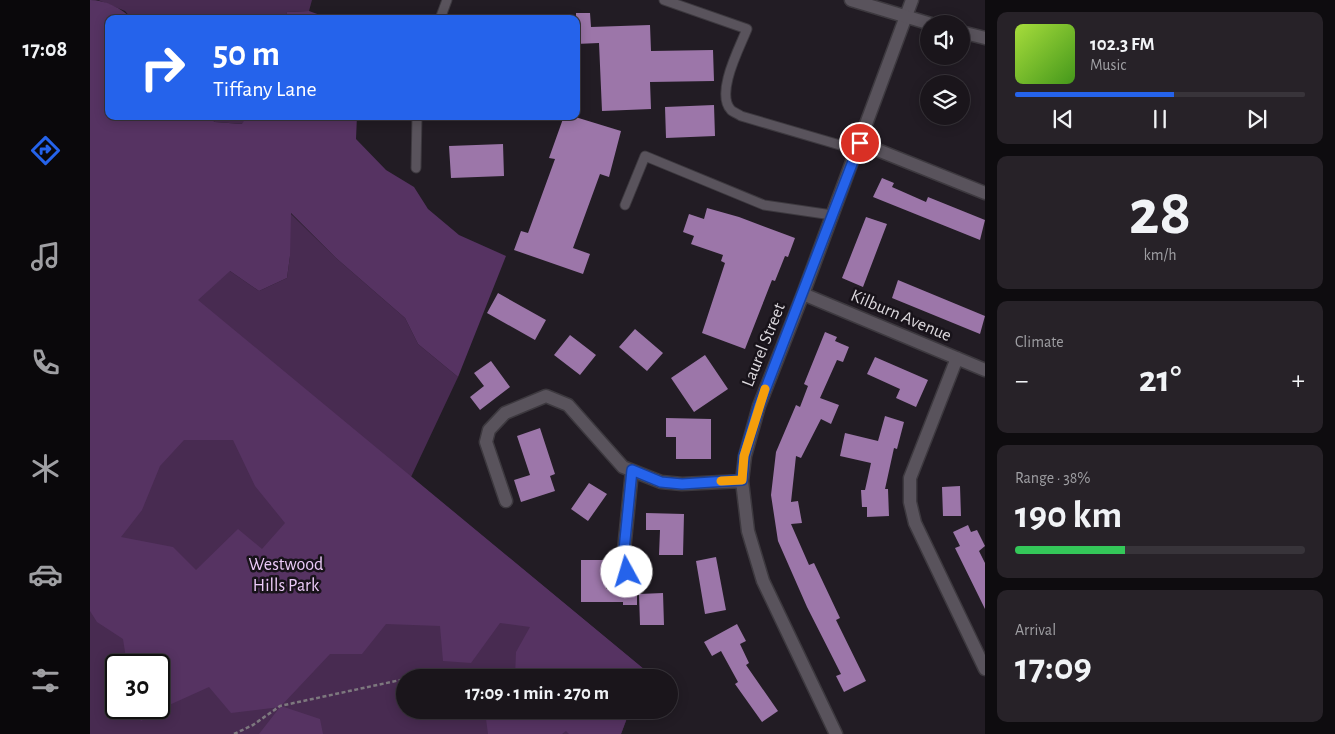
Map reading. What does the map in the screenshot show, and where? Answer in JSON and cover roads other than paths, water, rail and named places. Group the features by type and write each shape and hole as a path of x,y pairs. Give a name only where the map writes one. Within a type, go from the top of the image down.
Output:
{"street":[{"path":"851,0 904,21 920,23"},
{"name":"Laurel Street","path":"836,734 763,581 748,531 742,480 744,456 759,406 803,294 912,0"},
{"path":"970,34 985,38"},
{"path":"858,146 985,193"},
{"name":"Kilburn Avenue","path":"803,294 985,370"},
{"path":"957,358 910,478 910,502 915,523 985,669"},
{"path":"506,501 486,442 489,430 505,413 546,396 568,405 623,467 661,482 682,484 742,480"},
{"path":"627,572 624,550 632,470"}],"lane":[{"path":"441,15 447,0"},
{"path":"664,0 747,29 727,80 726,100 730,110 741,116 858,146"},
{"path":"416,168 417,120"},
{"path":"625,205 645,156 764,205 832,215"}],"park label":[{"name":"Westwood Hills Park","path":"286,575"}]}
